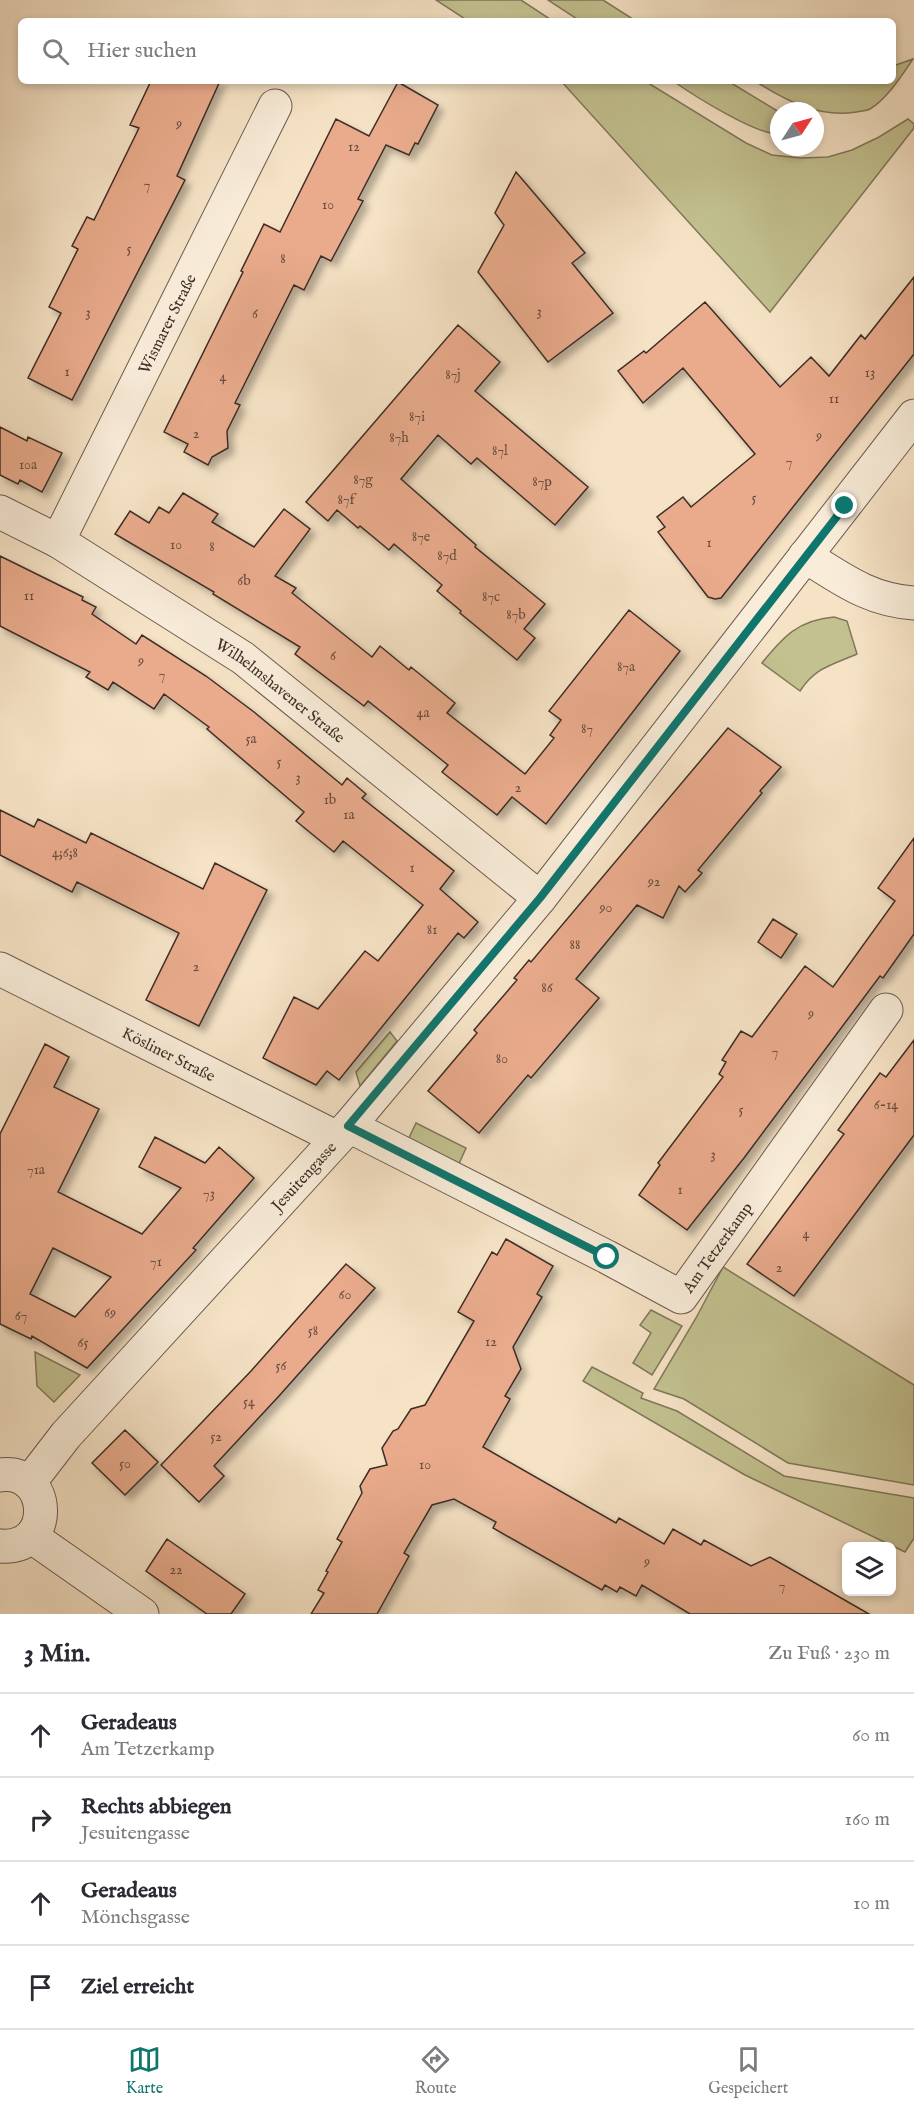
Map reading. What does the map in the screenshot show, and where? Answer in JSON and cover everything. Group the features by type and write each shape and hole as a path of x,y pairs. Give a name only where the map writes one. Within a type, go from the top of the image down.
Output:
{"street":[{"name":"Wismarer Straße","path":"58,541 274,106"},
{"name":"Jesuitengasse","path":"14,1479 66,1435 343,1132 540,898 914,416"},
{"name":"Wilhelmshavener Straße","path":"0,512 58,541 243,658 540,898"},
{"path":"806,556 861,591 914,603"},
{"name":"Kösliner Straße","path":"0,969 343,1132"},
{"name":"Am Tetzerkamp","path":"343,1132 607,1257 681,1297 886,1010"},
{"path":"0,1546 9,1547 32,1537 40,1522 39,1497 14,1479"},
{"path":"32,1537 142,1614"}],"shaded area":[{"path":"436,0 521,0 548,18 463,18"},
{"path":"548,0 603,0 631,18 575,18"},
{"path":"913,59 896,83 896,65"},
{"path":"564,84 650,84 770,156 828,157 852,150 908,119 914,124 914,128 770,312"},
{"path":"678,84 733,84 770,107 770,133 741,121"},
{"path":"760,84 895,84 876,105 865,111 829,112 824,111 824,102 791,101"},
{"path":"834,617 847,621 857,654 818,672 800,691 762,663 792,631 811,622"},
{"path":"390,1032 397,1041 360,1086 356,1072"},
{"path":"416,1123 466,1148 458,1166 408,1140"},
{"path":"723,1267 914,1385 914,1485 788,1463 684,1399 654,1389"},
{"path":"651,1310 682,1326 652,1375 633,1363 651,1333 640,1325"},
{"path":"35,1352 80,1375 54,1402 37,1386"},
{"path":"592,1367 643,1393 641,1398 677,1411 784,1476 914,1498 914,1538 905,1552 896,1548 896,1542 884,1542 745,1475 583,1381"}],"building":[{"path":"150,84 219,84 177,176 185,180 72,400 28,378 61,313 49,307 78,249 72,246 87,217 94,220 139,128 130,125"},
{"path":"397,84 401,84 438,105 418,144 415,143 409,155 386,145 358,199 363,201 331,261 321,256 304,290 294,285 235,403 240,405 227,431 228,448 212,457 208,465 184,452 188,444 164,432 243,272 241,271 264,224 280,232 336,119 369,136"},
{"path":"516,172 585,253 572,263 613,313 548,362 478,272 504,225 495,213"},
{"path":"914,277 914,354 721,598 708,597 658,532 665,527 657,517 683,497 691,507 755,454 683,368 643,403 618,371 644,351 646,353 705,302 780,387 811,357 829,376 861,335 865,339"},
{"path":"458,325 500,362 475,391 588,487 555,525 477,458 471,464 438,435 401,479 476,545 475,547 545,604 524,629 535,638 517,660 460,613 461,611 437,591 442,585 394,544 389,550 337,510 328,521 306,502"},
{"path":"0,427 27,441 28,437 62,453 42,492 20,480 18,484 0,475"},
{"path":"183,493 218,514 212,522 254,547 284,509 310,529 275,576 296,588 292,593 372,657 380,646 409,670 411,667 455,703 447,713 525,774 554,738 550,735 561,720 549,711 629,610 680,651 546,824 512,797 497,815 442,772 448,765 368,701 364,706 295,654 300,647 213,594 214,592 115,534 130,511 149,523 159,507 169,513"},
{"path":"0,556 83,597 82,600 96,607 92,614 136,644 142,635 206,676 254,712 342,785 347,778 366,794 362,798 454,871 440,889 478,922 464,938 458,933 339,1080 327,1071 316,1085 263,1058 294,997 318,1009 365,951 378,961 423,905 343,841 334,852 296,821 304,812 207,729 209,727 164,694 154,709 113,682 108,690 86,677 90,672 0,626"},
{"path":"728,728 781,767 698,870 702,873 685,892 679,886 663,918 637,905 576,979 599,998 531,1078 528,1075 479,1133 428,1091 477,1033 474,1030 517,980 514,978 529,960 531,962"},
{"path":"0,810 34,827 38,819 86,843 91,833 203,889 215,863 267,890 199,1026 146,1000 179,933 77,882 72,892 0,855"},
{"path":"914,838 914,934 883,978 880,976 744,1158 687,1230 639,1195 660,1165 658,1163 723,1077 719,1074 726,1062 722,1060 741,1031 752,1037 805,966 833,987 895,901 878,888"},
{"path":"773,919 797,934 781,958 758,942"},
{"path":"914,1040 914,1135 794,1296 747,1264 844,1134 838,1130 880,1073 886,1077"},
{"path":"45,1044 69,1057 54,1087 99,1109 58,1192 142,1234 181,1188 139,1167 155,1137 205,1163 219,1147 254,1178 193,1248 196,1250 87,1368 32,1336 31,1339 0,1324 0,1134","holes":["53,1248 111,1277 75,1317 30,1294"]},
{"path":"506,1239 553,1266 537,1294 542,1297 513,1347 521,1369 505,1396 510,1399 483,1447 616,1523 619,1518 664,1544 673,1529 701,1545 704,1540 751,1566 770,1557 869,1614 690,1614 642,1585 636,1596 620,1587 617,1592 605,1585 602,1590 493,1528 496,1522 454,1499 432,1505 404,1553 409,1556 377,1614 311,1614 324,1593 318,1590 342,1542 337,1539 362,1493 360,1486 370,1469 387,1465 382,1448 393,1431 398,1429 411,1409 425,1405 474,1321 458,1312 492,1252 497,1255"},
{"path":"346,1264 375,1288 214,1466 224,1476 199,1502 161,1465 251,1371"},
{"path":"125,1430 158,1462 125,1495 92,1463"},
{"path":"167,1539 245,1594 231,1614 207,1614 146,1571"}],"route":[{"path":"607,1257 348,1126 540,898 845,506"}]}
